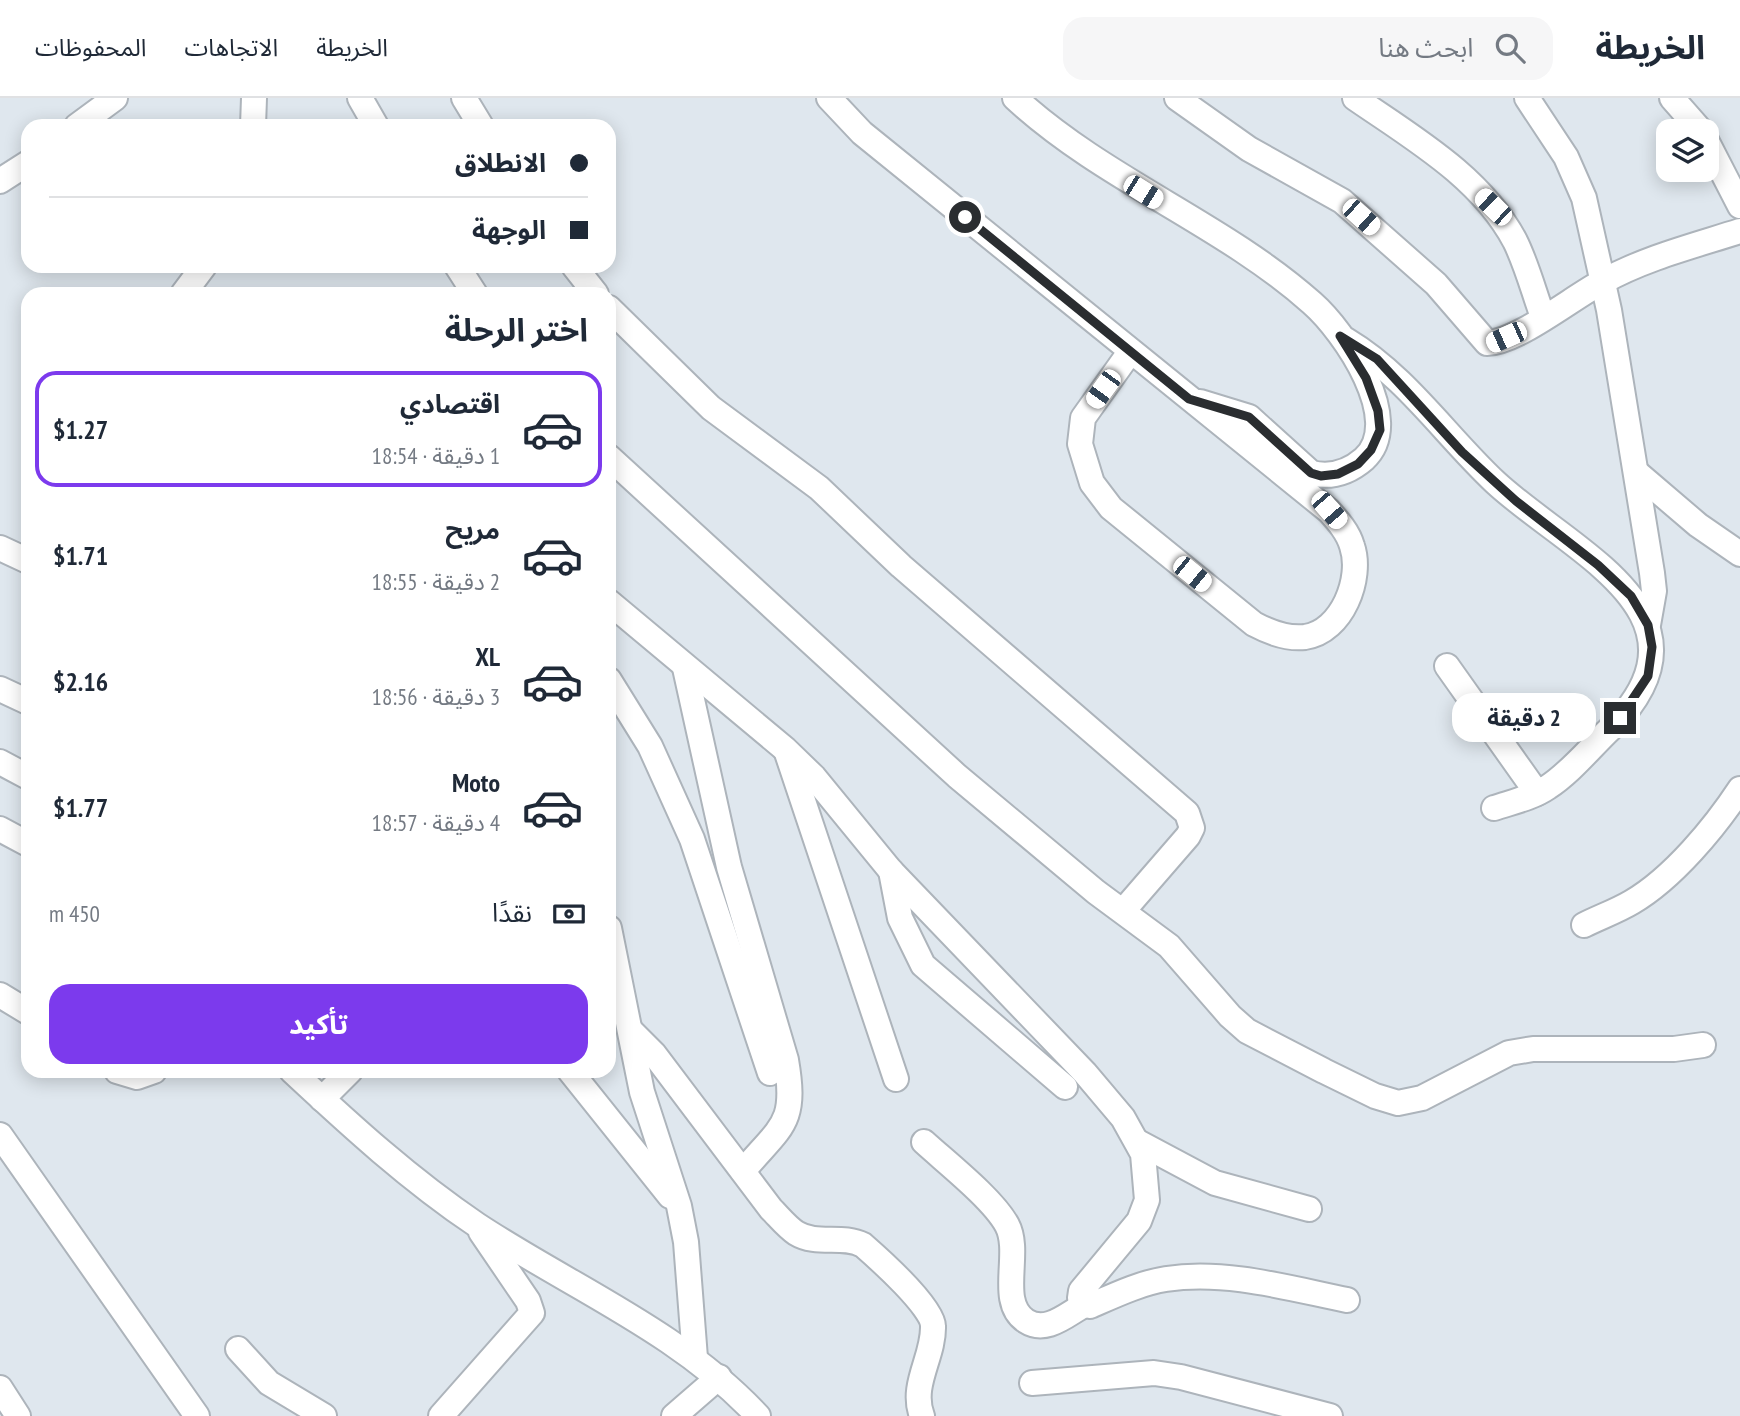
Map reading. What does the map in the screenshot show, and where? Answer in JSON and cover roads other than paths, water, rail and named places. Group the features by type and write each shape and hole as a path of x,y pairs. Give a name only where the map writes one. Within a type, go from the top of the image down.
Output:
{"street":[{"path":"86,119 115,98"},
{"path":"253,119 254,98"},
{"path":"360,98 372,119"},
{"path":"464,98 477,119"},
{"path":"829,98 862,133 1329,510 1348,535 1354,560 1350,592 1337,617 1315,634 1297,637 1273,634 1254,624 1111,508 1092,483 1080,444 1083,418 1130,352"},
{"path":"1015,98 1122,179 1247,255 1313,304 1340,336 1366,378 1380,421 1371,450 1346,471 1321,476 1311,473 1249,417 1189,399"},
{"path":"1177,98 1249,149 1342,201 1436,284 1487,343 1520,331 1603,281 1663,255 1740,231"},
{"path":"1355,98 1451,166 1493,207 1515,242 1543,317"},
{"path":"1494,808 1537,793 1563,776 1620,718 1639,694 1648,676 1651,661 1648,625 1654,591 1603,281 1584,198 1566,157 1527,98"},
{"path":"1672,98 1690,119"},
{"path":"1719,165 1740,206"},
{"path":"0,195 14,172"},
{"path":"580,273 590,287"},
{"path":"616,315 711,408 819,488 901,566 1186,813 1192,828 1188,836 1123,911"},
{"path":"1340,336 1377,359 1462,452 1507,493 1598,565 1631,596 1648,625"},
{"path":"616,463 957,776 1169,946 1230,1016 1247,1031 1354,1086 1398,1103 1422,1098 1509,1053 1533,1049 1674,1049 1703,1045"},
{"path":"1636,472 1698,525 1740,554"},
{"path":"0,548 21,558"},
{"path":"616,608 785,749 814,777 891,870 1085,1073 1123,1118 1138,1142 1145,1165 1147,1200 1131,1231 1082,1291 1080,1298 1084,1305"},
{"path":"1447,666 1537,793"},
{"path":"685,668 729,867 786,1060 792,1091 792,1103 784,1123 743,1171"},
{"path":"0,689 21,699"},
{"path":"616,691 650,746 692,839 770,1073"},
{"path":"785,749 896,1079"},
{"path":"0,762 21,773"},
{"path":"1584,925 1634,901 1665,875 1711,830 1740,789"},
{"path":"0,830 21,840"},
{"path":"891,870 900,918 923,965 1065,1087"},
{"path":"616,960 642,1092 679,1206 686,1242 695,1358"},
{"path":"0,995 21,1008"},
{"path":"632,1032 654,1054 743,1171 792,1230 809,1238 850,1239 863,1245 927,1311 933,1328 918,1396 922,1416"},
{"path":"300,1078 413,1179 477,1225 695,1358 719,1377 757,1415"},
{"path":"323,1099 342,1078"},
{"path":"575,1078 679,1206"},
{"path":"0,1135 197,1416"},
{"path":"924,1142 1006,1222 1014,1247 1013,1300 1021,1317 1033,1325 1044,1326 1084,1305 1090,1306 1164,1279 1239,1279 1347,1300"},
{"path":"1138,1142 1215,1183 1309,1209"},
{"path":"441,1416 532,1312 528,1301 477,1225"},
{"path":"238,1349 269,1383 324,1416"},
{"path":"1032,1383 1154,1373 1181,1377 1330,1416"},
{"path":"674,1416 719,1377"},
{"path":"0,1388 18,1416"}]}
